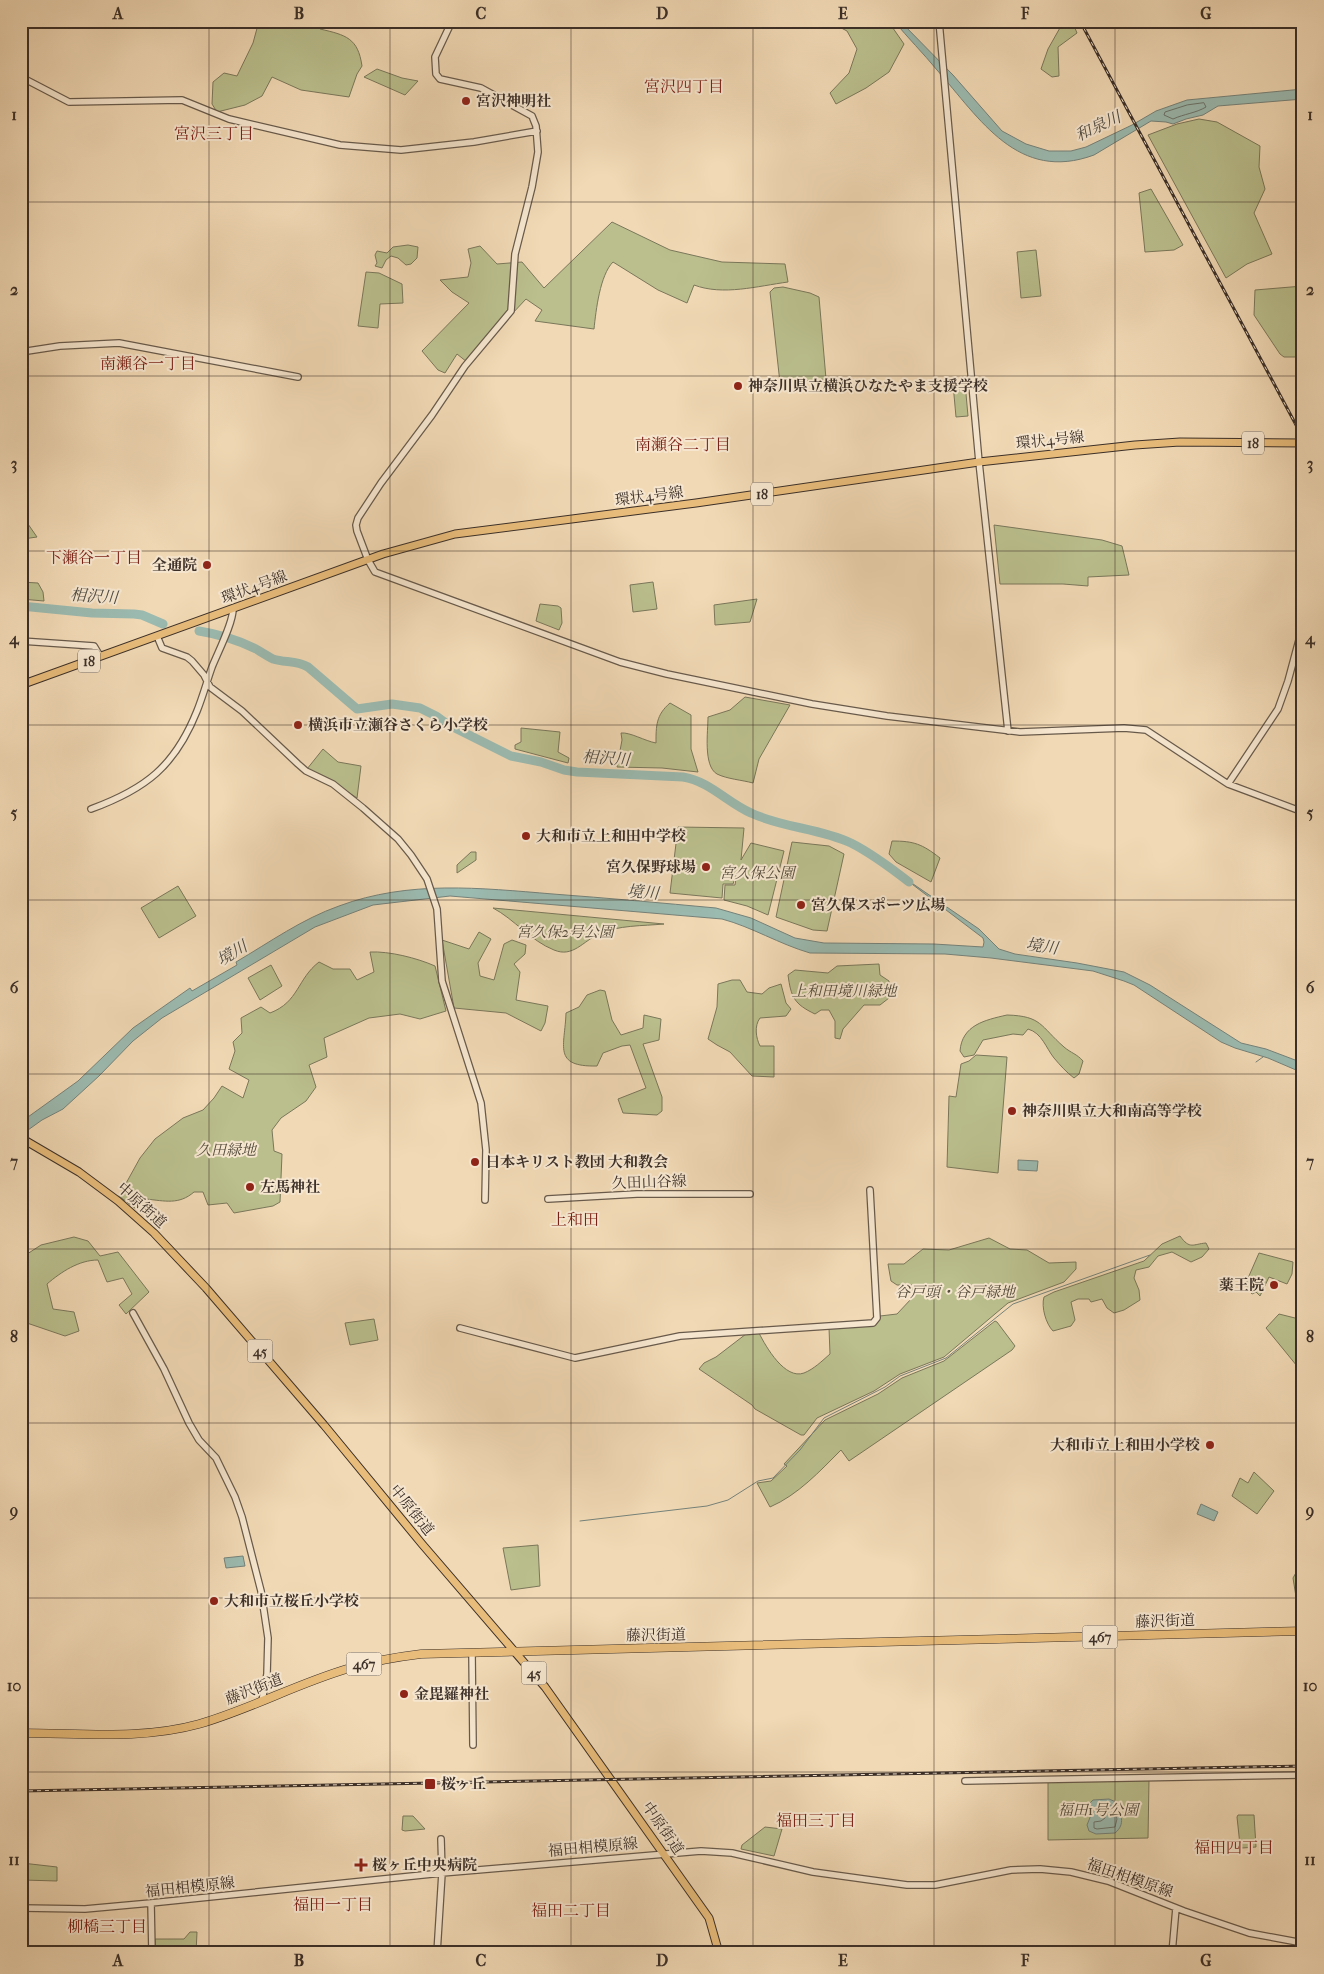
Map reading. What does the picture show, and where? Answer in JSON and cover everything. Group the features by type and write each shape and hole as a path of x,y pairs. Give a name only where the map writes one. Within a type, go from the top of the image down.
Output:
{"highway":[{"name":"藤沢街道","path":"21,1733 123,1734 167,1731 200,1724 368,1663 420,1654 1303,1631"}],"main road":[{"name":"環状4号線","path":"21,684 418,543 474,531 679,506 979,462 1158,443 1303,443"},
{"name":"中原街道","path":"23,1142 79,1172 136,1216 185,1265 324,1425 422,1544 545,1687 709,1918 719,1953"}],"street":[{"path":"452,21 434,57 434,69 437,76 440,79 491,92 532,116 535,120 537,131 537,161 515,254 511,311 465,366 358,518 357,531 368,560 375,572 637,667 812,704 887,716 1020,732 1124,728 1146,730 1228,784 1303,812"},
{"path":"939,21 979,462 1008,731"},
{"path":"21,77 69,102 182,100 229,119 340,146 401,150 474,142 537,131"},
{"path":"21,352 60,346 119,343 298,377"},
{"path":"91,809 133,790 164,767 178,748 191,724 222,640 233,617 233,609"},
{"path":"1228,784 1278,709 1288,681 1303,625"},
{"path":"157,636 162,648 187,657 192,661 204,675 210,687 242,711 306,771 340,789 381,823 411,855 428,881 436,904 442,981 481,1104 486,1150 485,1200"},
{"path":"21,641 94,646 100,656"},
{"path":"460,1328 574,1358 680,1336 873,1323 877,1318 870,1190"},
{"name":"久田山谷線","path":"548,1199 637,1194 750,1194"},
{"path":"133,1313 164,1369 189,1423 203,1444 216,1458 235,1497 242,1517 261,1591 268,1638 267,1674 262,1701"},
{"path":"472,1653 473,1745"},
{"path":"965,1781 1303,1775"},
{"path":"437,1953 442,1873 441,1839"},
{"name":"福田相模原線","path":"21,1908 85,1909 442,1873 701,1851 732,1853 813,1872 907,1885 936,1885 1011,1870 1071,1872 1108,1881 1176,1908 1249,1933 1303,1943"},
{"path":"151,1903 152,1953"},
{"path":"1172,1953 1176,1908"}],"green space":[{"path":"259,21 321,21 320,29 337,33 349,39 357,49 362,66 357,74 349,97 301,90 272,77 262,96 245,105 217,112 212,104 213,82 224,73 237,76 253,43"},
{"path":"828,21 888,21 904,44 889,72 866,88 836,104 830,93 849,73 857,49 847,31"},
{"path":"1056,21 1072,21 1077,33 1058,47 1059,76 1052,77 1041,69 1048,49 1061,26"},
{"path":"377,69 402,78 418,81 405,95 364,77"},
{"path":"1199,119 1217,122 1260,146 1259,167 1265,189 1254,213 1272,254 1247,264 1226,278 1148,135 1177,124"},
{"path":"1151,189 1183,245 1174,250 1145,252 1139,193"},
{"path":"612,222 670,250 722,262 785,264 788,282 729,290 717,290 694,285 687,303 658,290 613,262 602,284 597,303 594,329 535,321 542,310 526,299 467,362 457,354 445,373 438,370 422,351 469,303 452,292 440,280 468,277 471,263 468,249 480,246 497,264 522,262 544,288"},
{"path":"408,245 418,247 417,258 411,264 406,265 398,258 391,256 386,260 382,268 375,266 377,263 375,255 377,251 387,253 393,247"},
{"path":"1036,250 1041,296 1021,298 1017,252"},
{"path":"366,272 379,273 402,284 403,303 380,304 378,328 358,326"},
{"path":"1303,286 1303,357 1284,357 1280,354 1254,315 1255,290"},
{"path":"783,287 819,297 826,379 780,383 770,292 774,288"},
{"path":"965,383 968,416 956,417 953,384"},
{"path":"21,514 37,537 23,539"},
{"path":"994,525 1102,540 1122,546 1129,575 1088,577 1088,586 1000,584"},
{"path":"21,582 38,583 43,592 44,601 21,599"},
{"path":"653,582 657,609 633,612 630,585"},
{"path":"757,599 750,622 715,625 714,605"},
{"path":"540,604 561,608 562,623 559,630 536,621"},
{"path":"745,697 790,705 759,759 753,783 717,774 710,764 708,756 708,717 730,710"},
{"path":"670,703 691,715 691,749 698,772 662,768 617,767 622,740 621,733 656,743 659,716"},
{"path":"521,728 560,732 558,752 569,758 568,763 515,749 515,745 521,742"},
{"path":"323,749 338,762 361,766 357,798 330,780 307,769"},
{"name":"宮久保野球場","path":"678,827 744,828 741,860 751,843 784,851 768,915 747,906 724,900 725,885 735,885 737,872 733,884 723,884 722,898 670,893"},
{"path":"892,841 918,844 940,858 931,882 896,862 889,854"},
{"name":"宮久保スポーツ広場","path":"792,842 829,846 844,854 827,931 813,930 776,917"},
{"path":"471,852 476,852 476,860 457,873 457,865"},
{"path":"178,886 196,916 159,938 141,908"},
{"name":"宮久保2号公園","path":"493,908 664,924 631,926 606,931 593,937 578,948 561,952 538,941"},
{"path":"479,932 491,939 478,963 480,976 494,980 504,944 512,940 526,945 525,954 514,964 520,972 516,1000 548,1006 545,1023 541,1031 506,1013 454,1008 442,940 469,949"},
{"name":"久田緑地","path":"370,952 403,956 435,966 446,1011 420,1019 400,1014 369,1018 324,1038 327,1057 309,1065 316,1087 306,1101 281,1118 272,1130 274,1151 282,1154 280,1202 273,1206 234,1213 227,1203 208,1205 203,1192 194,1192 183,1199 177,1200 146,1199 136,1209 119,1196 140,1158 155,1139 183,1118 203,1110 222,1086 243,1098 249,1080 229,1069 235,1051 233,1042 242,1033 241,1018 261,1007 270,1013 287,1003 306,976 319,962 333,969 350,969 357,980 374,972"},
{"name":"上和田境川緑地","path":"879,964 880,975 889,981 889,998 880,1005 864,1005 843,1029 840,1039 835,1038 835,1021 829,1010 821,1010 815,1014 802,1007 792,994 788,975 795,970 828,973 837,966"},
{"path":"271,965 282,986 260,1000 248,978"},
{"name":"上和田境川緑地","path":"740,980 747,992 762,994 769,988 781,984 786,1003 791,1009 786,1016 760,1018 756,1028 760,1046 774,1046 774,1077 752,1076 730,1052 708,1039 717,1007 718,984"},
{"path":"600,990 605,991 612,1020 621,1035 643,1028 644,1015 661,1019 659,1040 643,1044 662,1097 662,1111 657,1115 623,1113 618,1099 646,1088 630,1045 603,1053 597,1066 573,1063 564,1052 566,1013 579,1007 587,995"},
{"path":"1007,1015 1027,1017 1040,1024 1064,1047 1083,1061 1079,1074 1074,1078 1068,1073 1054,1058 1040,1037 1028,1029 1023,1035 1013,1034 983,1040 974,1055 964,1057 960,1051 962,1042 970,1030 983,1022"},
{"path":"976,1055 1007,1057 998,1173 947,1167 949,1096 956,1097 961,1064 969,1061"},
{"name":"谷戸頭・谷戸緑地","path":"1180,1236 1189,1245 1206,1243 1209,1249 1202,1257 1191,1262 1172,1252 1158,1256 1149,1267 1136,1270 1134,1278 1139,1290 1140,1300 1124,1310 1114,1313 1107,1308 1102,1299 1091,1302 1089,1299 1078,1299 1071,1302 1075,1320 1071,1326 1053,1331 1050,1328 1044,1310 1044,1297 1144,1261 1162,1244"},
{"path":"74,1237 88,1241 100,1256 118,1252 149,1292 126,1314 119,1305 132,1294 123,1278 107,1282 98,1260 84,1262 71,1268 47,1284 53,1309 74,1312 79,1331 65,1336 24,1322 21,1311 21,1258 41,1245"},
{"name":"谷戸頭・谷戸緑地","path":"989,1238 1010,1249 1027,1250 1049,1263 1076,1262 1076,1269 1064,1282 1008,1303 944,1357 900,1374 874,1391 817,1418 804,1435 755,1409 752,1405 699,1369 704,1363 716,1357 746,1334 759,1333 771,1354 783,1367 797,1374 804,1373 815,1367 830,1354 829,1328 872,1325 880,1316 897,1314 912,1298 912,1285 897,1285 891,1281 888,1264 904,1264 923,1249 949,1250"},
{"path":"1259,1253 1293,1262 1292,1274 1287,1284 1269,1277 1260,1296 1256,1292 1252,1294 1245,1285"},
{"path":"1279,1314 1303,1320 1303,1359 1297,1366 1266,1328"},
{"path":"374,1319 378,1340 350,1345 345,1323"},
{"name":"谷戸頭・谷戸緑地","path":"995,1321 1015,1346 1012,1350 849,1461 841,1450 799,1489 770,1507 757,1483 771,1481 787,1466 784,1464 825,1420 878,1394 902,1378 944,1361"},
{"path":"1254,1472 1274,1491 1257,1514 1232,1496 1240,1478 1248,1483"},
{"path":"538,1545 540,1586 511,1590 503,1548"},
{"path":"1303,1555 1303,1603 1297,1603 1293,1578 1298,1569 1298,1559"},
{"name":"福田1号公園","path":"1149,1780 1148,1838 1048,1840 1048,1781"},
{"path":"1238,1815 1254,1815 1256,1847 1242,1848 1240,1845"},
{"path":"403,1816 413,1816 425,1829 402,1830"},
{"path":"765,1827 782,1829 774,1856 741,1849 742,1845"},
{"path":"22,1863 57,1867 57,1881 23,1880"},
{"path":"190,1932 197,1932 196,1953 156,1953 155,1939 184,1939"}],"water":[{"path":"894,21 900,21 953,75 1002,131 1026,144 1049,151 1071,151 1086,147 1156,111 1187,100 1303,89 1303,99 1218,106 1203,115 1173,124 1151,121 1094,155 1067,161 1043,160 1022,153 1003,141 986,126"},
{"path":"900,875 979,929 999,949 1015,954 1124,972 1150,985 1241,1043 1266,1049 1303,1063 1303,1073 1268,1058 1221,1042 1134,985 1093,971 945,954 810,953 722,919 450,896 373,905 315,927 162,1018 133,1041 63,1109 42,1120 21,1135 21,1122 78,1081 133,1028 190,988 192,991 237,965 236,962 312,917 365,898 418,889 472,888 526,892 716,908 751,918 795,938 824,943 934,944 983,947 983,938"},
{"path":"1018,1160 1038,1161 1037,1171 1018,1170"},
{"path":"1201,1504 1218,1512 1214,1521 1197,1514"},
{"path":"243,1556 245,1566 226,1568 224,1558"},
{"path":"1109,1799 1116,1802 1121,1815 1118,1830 1115,1833 1096,1834 1089,1831 1087,1825 1091,1815 1088,1805 1093,1800"}],"waterway":[{"name":"相沢川","path":"21,606 92,613 142,615 163,624"},
{"name":"相沢川","path":"199,631 242,643 273,659 299,663 308,667 357,709 392,704 420,708 447,724 511,756 577,772 692,779 743,809 763,818 826,834 851,843 888,866 909,882"},
{"path":"1256,1062 1263,1057"},
{"path":"580,1521 707,1506 728,1500 758,1481 773,1478 800,1450 824,1418 885,1387 900,1376 946,1358 1013,1304 1150,1255"}],"railway":[{"path":"1080,21 1303,438"},
{"path":"21,1791 1303,1766"}],"place":[{"name":"宮沢神明社","path":"466,101"},
{"name":"神奈川県立横浜ひなたやま支援学校","path":"738,386"},
{"name":"全通院","path":"207,565"},
{"name":"横浜市立瀬谷さくら小学校","path":"298,725"},
{"name":"大和市立上和田中学校","path":"526,836"},
{"name":"宮久保野球場","path":"706,867"},
{"name":"宮久保スポーツ広場","path":"801,905"},
{"name":"神奈川県立大和南高等学校","path":"1012,1111"},
{"name":"日本キリスト教団 大和教会","path":"475,1162"},
{"name":"左馬神社","path":"250,1187"},
{"name":"薬王院","path":"1274,1285"},
{"name":"大和市立上和田小学校","path":"1210,1445"},
{"name":"大和市立桜丘小学校","path":"214,1601"},
{"name":"金毘羅神社","path":"404,1694"},
{"name":"桜ヶ丘","path":"430,1784"},
{"name":"桜ヶ丘中央病院","path":"361,1865"}],"district":[{"name":"宮沢四丁目","path":"684,86"},
{"name":"宮沢三丁目","path":"214,133"},
{"name":"南瀬谷一丁目","path":"148,363"},
{"name":"南瀬谷二丁目","path":"683,444"},
{"name":"下瀬谷一丁目","path":"94,557"},
{"name":"上和田","path":"575,1219"},
{"name":"福田三丁目","path":"816,1820"},
{"name":"福田四丁目","path":"1234,1847"},
{"name":"福田一丁目","path":"333,1904"},
{"name":"福田二丁目","path":"571,1910"},
{"name":"柳橋三丁目","path":"107,1926"}],"water label":[{"name":"和泉川","path":"1098,126"},
{"name":"境川","path":"643,892"},
{"name":"境川","path":"1042,946"},
{"name":"境川","path":"232,953"}],"park label":[{"name":"宮久保公園","path":"757,873"}]}
